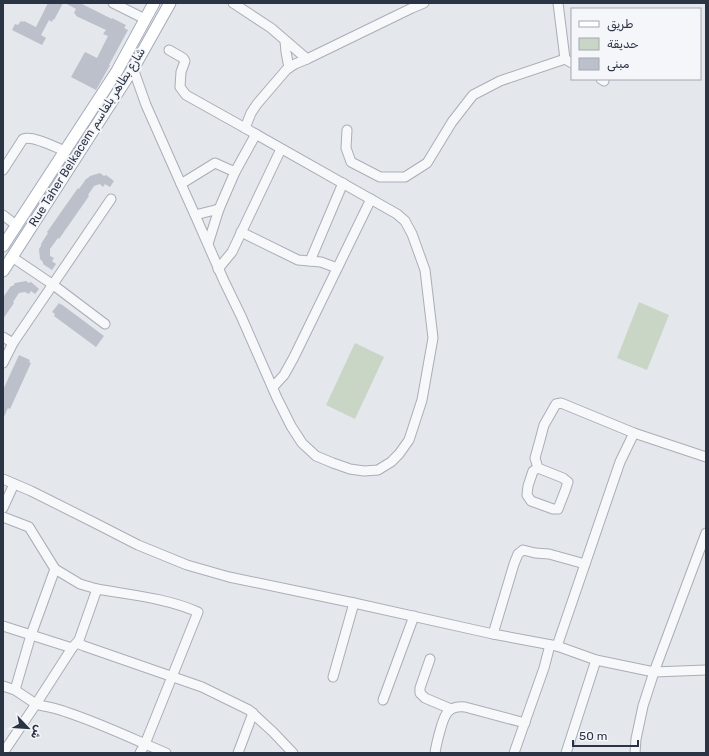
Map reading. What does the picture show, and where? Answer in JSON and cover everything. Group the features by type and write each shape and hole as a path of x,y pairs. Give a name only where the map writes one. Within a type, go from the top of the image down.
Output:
{"main road":[{"name":"Rue Taher Belkacem شارع بطاهر بلقاسم","path":"3,246 116,71 154,3"},
{"name":"Rue Taher Belkacem شارع بطاهر بلقاسم","path":"3,271 134,67 170,3"}],"street":[{"path":"113,3 145,19"},
{"path":"234,3 271,28 307,59"},
{"path":"245,128 251,113 257,104 287,69 424,3"},
{"path":"347,130 346,148 350,162 380,177 405,177 427,163 452,122 473,95 500,81 569,61 558,3"},
{"path":"285,41 289,68"},
{"path":"134,67 146,105 180,184 291,426 302,443 316,456 350,469 364,471 378,470 391,462 409,440 422,400 433,338 425,270 412,234 405,221 397,214 186,95 180,86 181,72 185,60 169,50"},
{"path":"208,244 219,209 235,172 256,134"},
{"path":"3,170 23,139 26,137 64,151"},
{"path":"218,269 232,252 281,149"},
{"path":"180,184 215,163 235,172"},
{"path":"310,261 343,183"},
{"path":"3,363 13,343 111,199"},
{"path":"273,388 284,375 294,357 371,199"},
{"path":"195,216 219,209"},
{"path":"3,215 16,225"},
{"path":"241,232 298,260 321,262 337,268"},
{"path":"12,257 52,284 105,324"},
{"path":"3,337 13,343"},
{"path":"538,468 535,458 544,426 556,404 561,403 634,433 706,457"},
{"path":"514,753 544,668 585,564 620,462 634,433"},
{"path":"538,468 563,478 568,482 566,491 558,509 553,509 531,501 527,495 528,486 533,471 538,468"},
{"path":"3,479 138,545 187,565 229,577 553,646 596,660 654,672 706,670"},
{"path":"3,508 14,484"},
{"path":"3,518 29,527 55,569 80,584 97,589 162,600 185,606 198,612 145,744 140,753"},
{"path":"635,753 636,739 643,706 691,571 702,556 706,533"},
{"path":"493,634 514,564 518,554 523,550 549,554 585,564"},
{"path":"14,690 31,635 55,569"},
{"path":"3,753 79,640 97,589"},
{"path":"333,677 354,603"},
{"path":"383,700 414,616"},
{"path":"3,626 31,635 84,646 202,687 249,710 294,753"},
{"path":"430,659 420,688 420,693 424,698 451,709"},
{"path":"566,753 596,660"},
{"path":"3,686 14,690 36,704 47,708 64,711 114,730 166,753"},
{"path":"435,753 444,716 451,709 460,706 525,723"},
{"path":"238,753 253,714"}],"green space":[{"path":"639,302 669,315 647,370 617,358"},
{"path":"355,343 384,357 355,419 326,405"}],"building":[{"path":"48,3 63,3 54,20 53,19 52,22 49,20 41,35 46,38 42,45 12,30 15,24 18,25 21,21 36,27"},
{"path":"65,3 80,3 126,25 124,28 128,30 96,90 71,77 85,52 97,58 108,36 103,34 106,30 76,16 74,13 76,9"},
{"path":"100,173 104,176 106,175 114,181 110,187 105,184 103,187 100,184 94,186 88,195 89,196 59,239 58,238 50,249 50,256 54,258 52,261 56,264 52,270 43,264 40,259 39,249 41,244 48,233 47,232 78,188 79,189 90,176"},
{"path":"26,281 29,283 31,282 39,289 35,294 31,291 29,294 25,292 19,293 3,319 4,296 15,283"},
{"path":"59,303 104,336 96,347 54,316 55,314 52,312"},
{"path":"19,355 30,360 29,362 31,363 10,409 8,408 3,419 3,390"}]}
